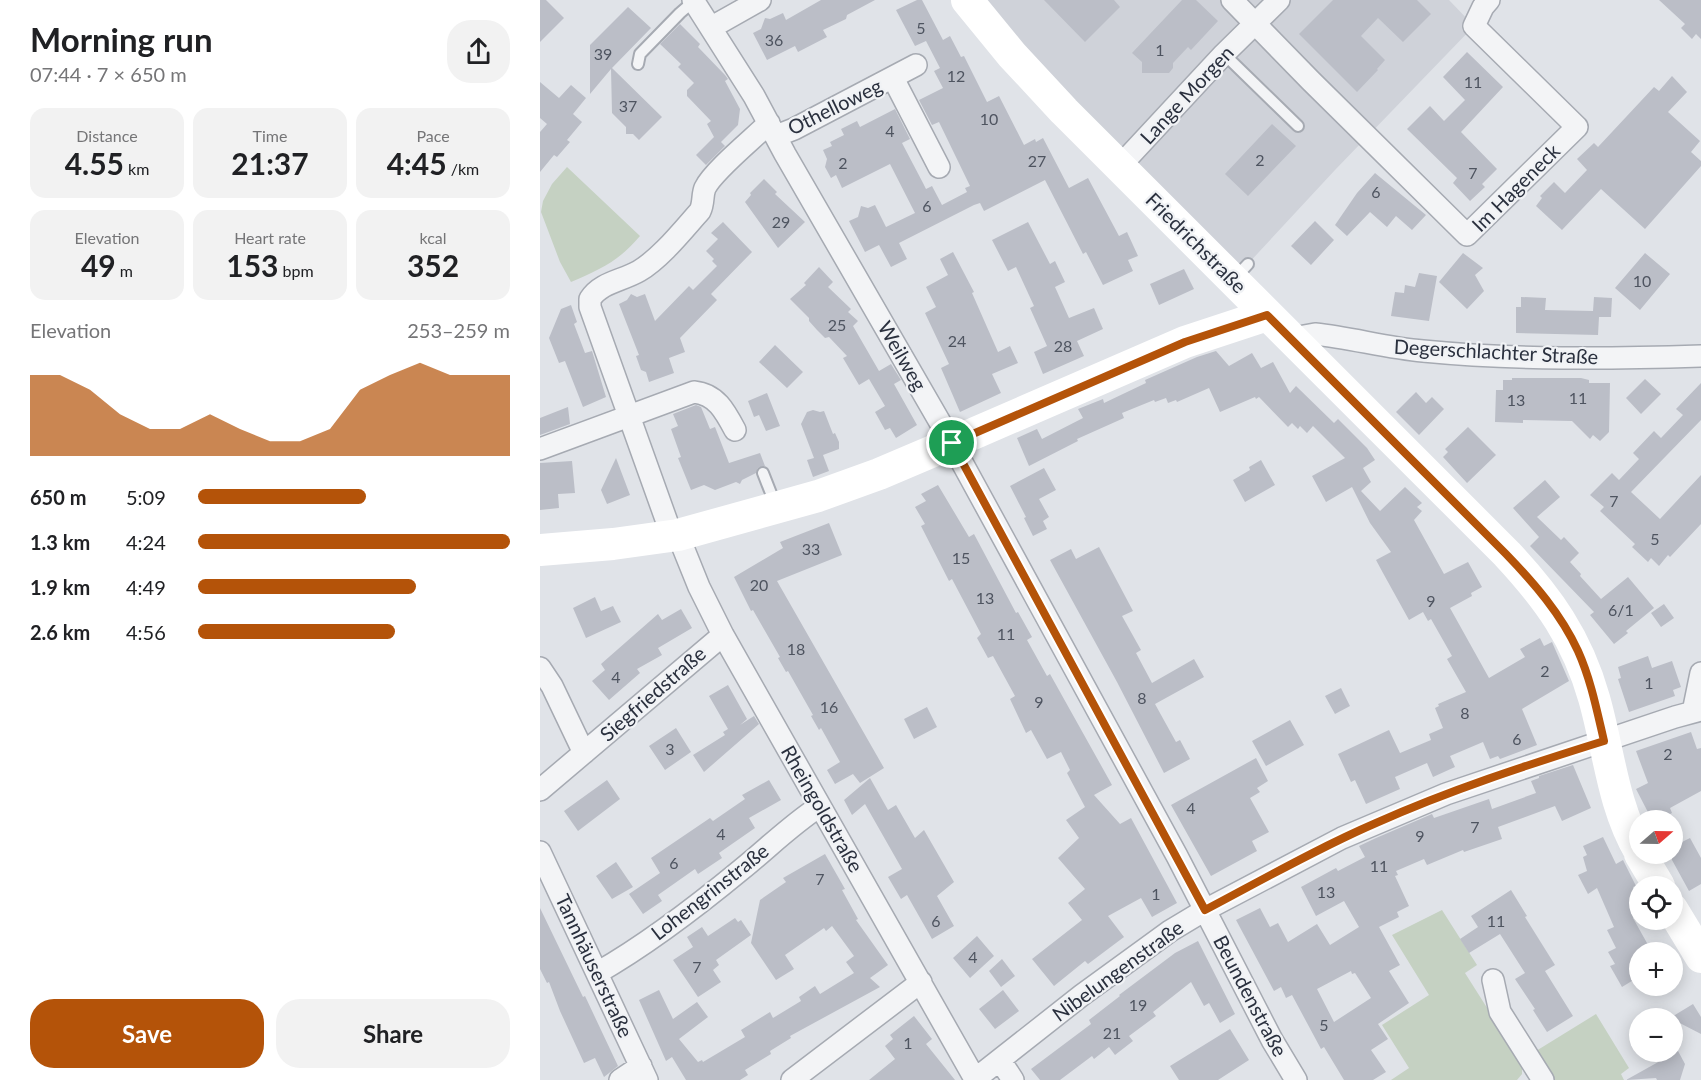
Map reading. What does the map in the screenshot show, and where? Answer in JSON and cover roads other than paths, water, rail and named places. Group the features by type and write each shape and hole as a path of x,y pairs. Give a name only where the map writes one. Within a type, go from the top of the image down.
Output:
{"street":[{"path":"712,27 760,0"},
{"name":"Friedrichstraße","path":"967,0 1012,55 1119,167 1240,272 1267,315 1499,546 1539,589 1560,618 1578,652 1594,698 1620,812 1629,830"},
{"path":"1232,0 1254,24"},
{"name":"Lange Morgen","path":"1119,167 1224,54 1279,0"},
{"name":"Im Hageneck","path":"1254,24 1467,235 1577,127 1474,26 1489,0"},
{"name":"Weilweg","path":"694,1 712,27 772,129 952,443 1205,910"},
{"name":"Othelloweg","path":"772,129 794,129 916,65"},
{"name":"Othelloweg","path":"893,78 939,167"},
{"name":"Rheingoldstraße","path":"772,129 711,179 703,193 704,203 700,211 650,263 638,272 601,287 590,299 590,307 675,536 699,587 723,635 921,982 974,1080"},
{"path":"540,550 675,536 777,509 869,478 1174,347 1267,315"},
{"name":"Degerschlachter Straße","path":"1293,340 1315,334 1401,349 1480,355 1603,358 1701,357"},
{"path":"540,449 683,394 694,392 705,393 717,402 735,430"},
{"name":"Siegfriedstraße","path":"540,790 723,635"},
{"name":"Siegfriedstraße","path":"540,668 552,686 584,753"},
{"path":"1697,711 1701,672"},
{"name":"Nibelungenstraße","path":"974,1080 1143,951 1205,910 1342,838 1488,779 1697,711"},
{"name":"Lohengrinstraße","path":"597,973 651,938 711,894 796,823 820,806"},
{"name":"Tannhäuserstraße","path":"540,852 644,1073"},
{"name":"Beundenstraße","path":"1205,910 1272,1040 1296,1080"},
{"path":"1683,927 1701,957"},
{"path":"1492,980 1500,1012 1539,1079"},
{"path":"792,1080 921,982"},
{"path":"1000,1060 1013,1080"},
{"path":"620,1080 644,1073"}],"lane":[{"name":"Weilweg","path":"638,64 640,54 694,1"},
{"path":"1224,54 1298,126"},
{"path":"763,473 777,509"}]}
